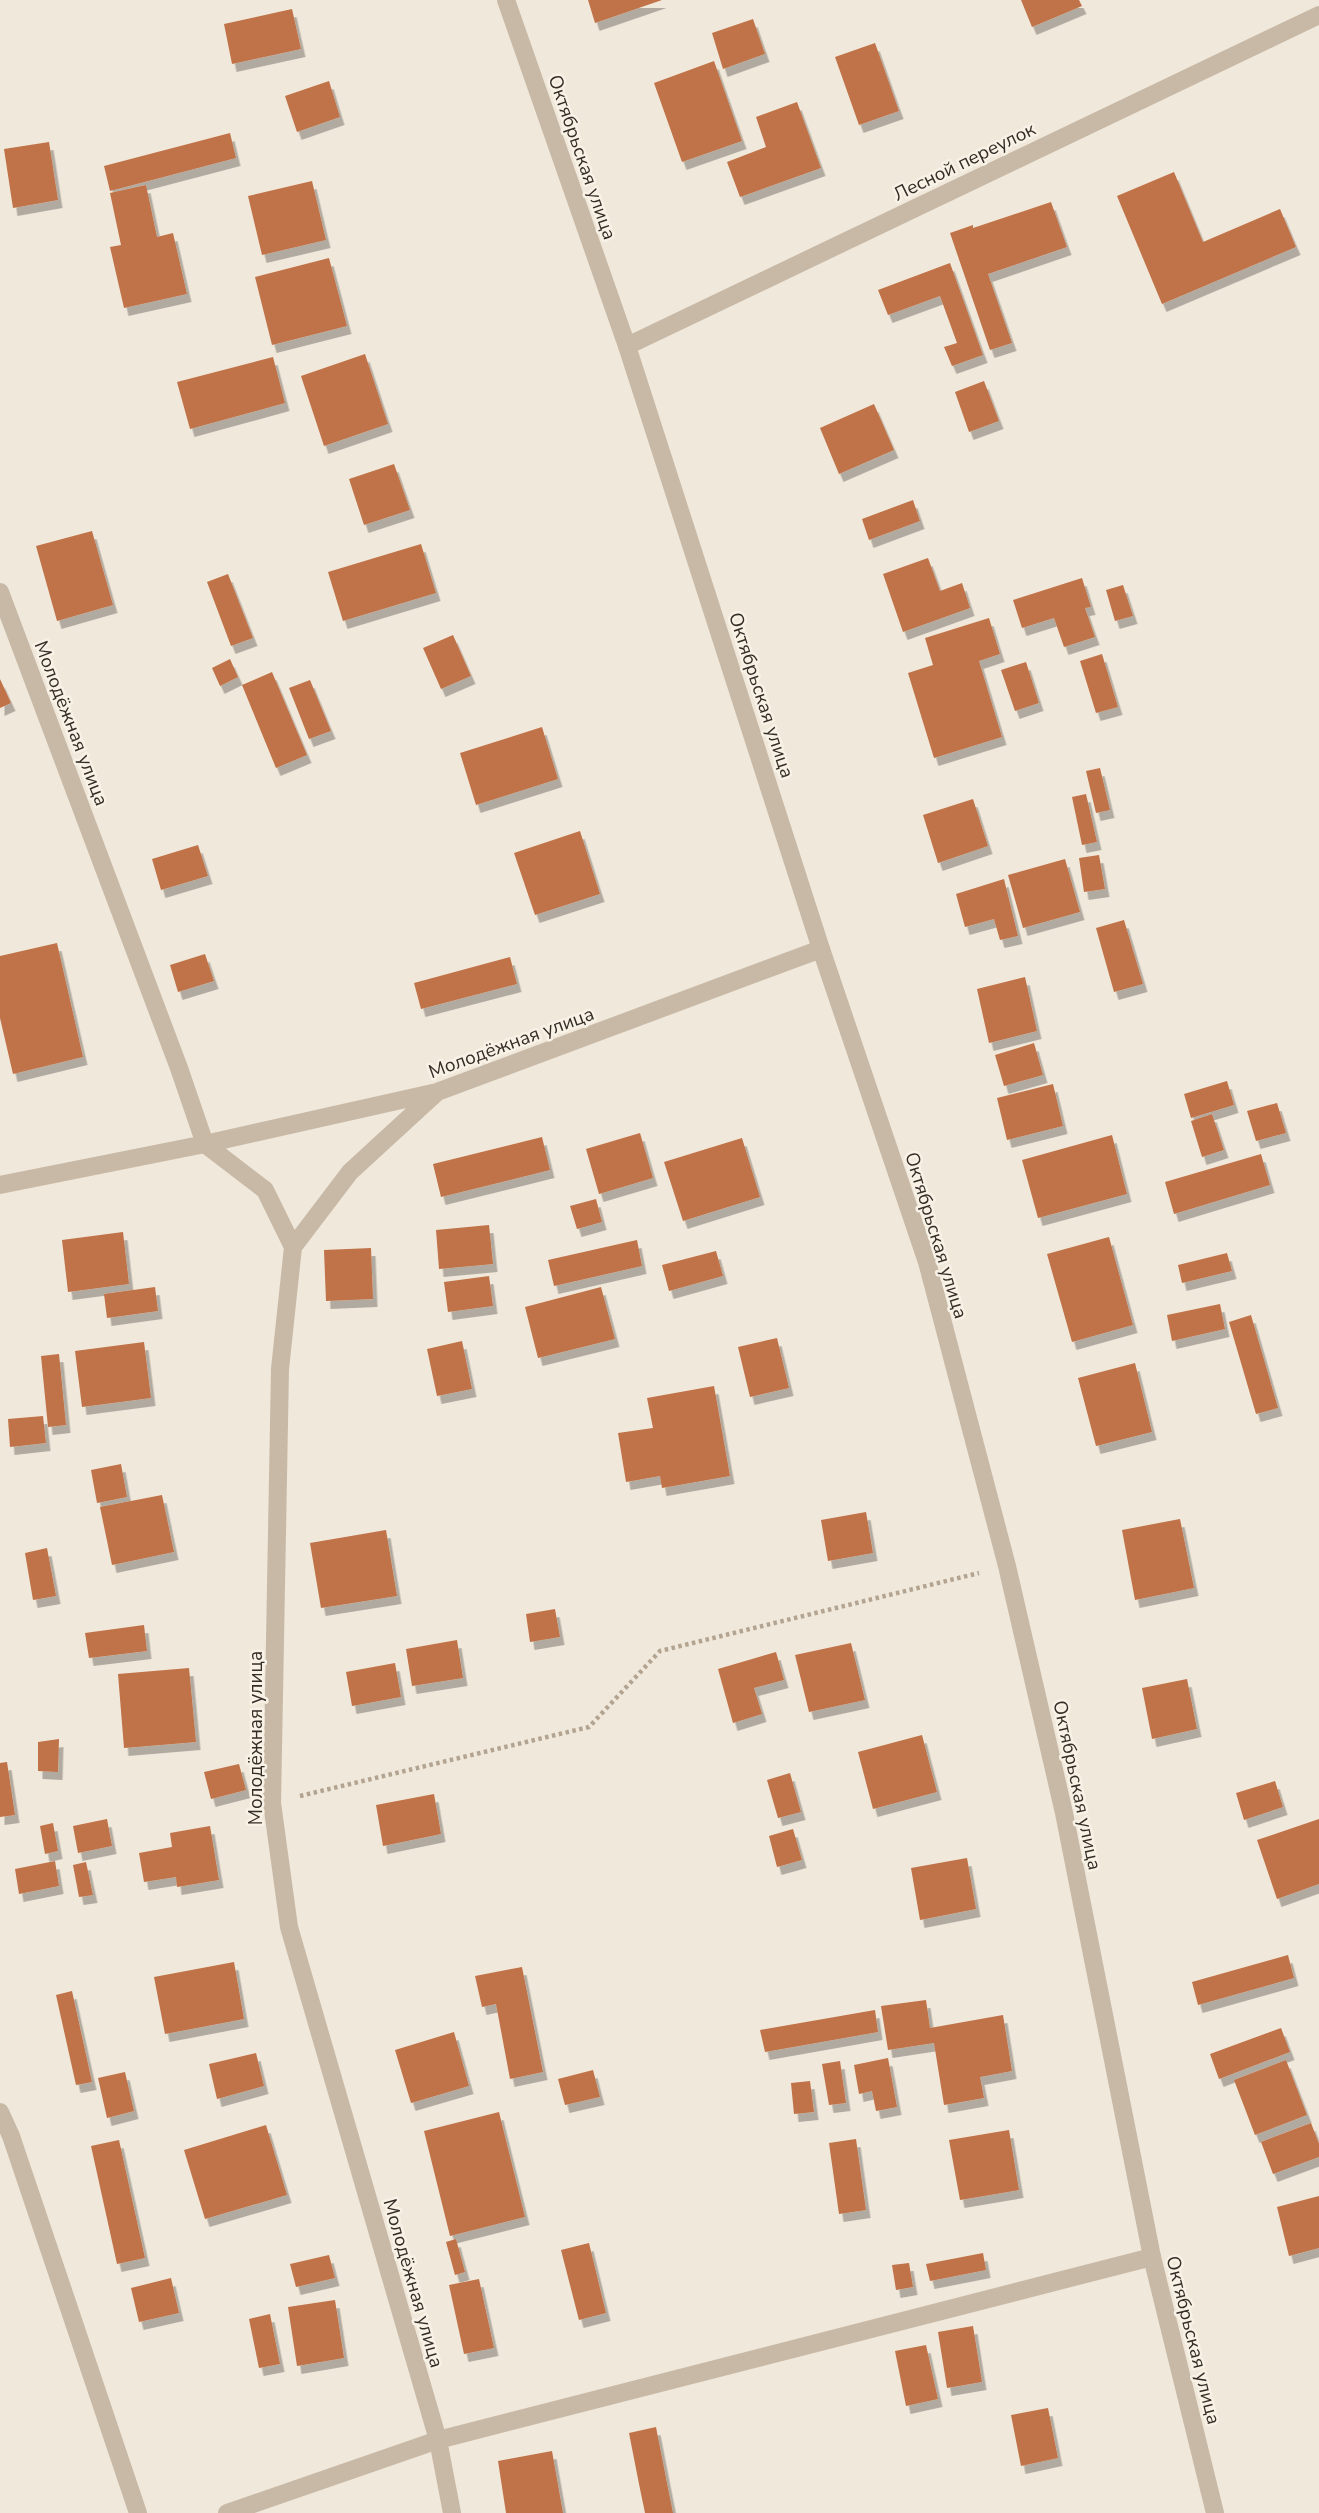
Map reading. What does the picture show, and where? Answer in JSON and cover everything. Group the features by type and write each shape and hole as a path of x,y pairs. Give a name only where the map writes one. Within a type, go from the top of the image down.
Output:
{"street":[{"name":"Октябрьская улица","path":"506,0 627,345 821,949 927,1262 1007,1566 1064,1813 1152,2257 1215,2513"},
{"name":"Лесной переулок","path":"627,345 1319,15"},
{"name":"Молодёжная улица","path":"0,592 205,1144"},
{"name":"Молодёжная улица","path":"0,1185 205,1144 437,1092 821,949"},
{"path":"205,1144 265,1190 293,1247 350,1172 437,1092"},
{"name":"Молодёжная улица","path":"293,1247 280,1369 272,1803 289,1927 438,2440 452,2513"},
{"path":"0,2112 11,2136 138,2513"},
{"path":"227,2513 438,2440 1152,2257"}],"path":[{"path":"272,1803 589,1727 660,1651 1007,1566"}],"building":[{"path":"588,0 662,0 595,23"},
{"path":"1021,0 1079,0 1082,6 1032,27"},
{"path":"292,9 301,49 232,64 224,24"},
{"path":"753,19 765,54 723,69 712,33"},
{"path":"875,43 899,111 859,125 835,57"},
{"path":"714,61 742,141 682,162 654,83"},
{"path":"329,81 340,117 297,132 285,96"},
{"path":"797,102 821,168 740,197 727,162 766,147 756,117"},
{"path":"230,133 236,158 110,191 104,166"},
{"path":"49,142 58,200 13,208 4,149"},
{"path":"1174,172 1203,242 1280,209 1296,247 1162,304 1117,196"},
{"path":"312,181 326,240 262,255 248,196"},
{"path":"146,185 157,237 173,233 187,294 124,308 110,247 121,245 110,193"},
{"path":"1051,202 1067,247 988,274 1012,343 990,350 950,233"},
{"path":"329,258 347,326 272,345 255,277"},
{"path":"950,263 983,355 952,366 944,347 957,343 940,296 888,315 878,290"},
{"path":"365,354 388,424 324,446 301,376"},
{"path":"273,357 285,403 190,429 177,382"},
{"path":"984,381 999,421 969,432 955,392"},
{"path":"874,404 894,450 839,474 820,428"},
{"path":"394,464 410,510 364,525 349,479"},
{"path":"913,500 920,521 869,540 862,519"},
{"path":"92,531 113,605 57,621 36,546"},
{"path":"421,544 436,593 343,621 328,572"},
{"path":"928,558 940,591 962,583 970,608 903,632 883,574"},
{"path":"228,574 253,638 231,646 207,582"},
{"path":"1082,578 1091,607 1085,608 1095,637 1064,647 1054,618 1022,628 1013,600"},
{"path":"1123,585 1133,616 1115,621 1106,590"},
{"path":"989,618 1000,654 979,661 1002,737 934,758 908,673 933,665 925,638"},
{"path":"453,635 471,676 441,689 423,648"},
{"path":"1102,654 1118,707 1096,713 1080,661"},
{"path":"230,659 238,677 220,686 212,668"},
{"path":"1026,662 1039,703 1015,711 1001,670"},
{"path":"272,672 307,755 276,768 242,685"},
{"path":"0,679 11,703 0,708"},
{"path":"310,680 331,731 309,739 289,688"},
{"path":"542,727 558,779 476,805 460,753"},
{"path":"1100,768 1110,810 1096,813 1086,771"},
{"path":"1086,794 1097,842 1082,845 1072,797"},
{"path":"973,799 988,846 938,863 923,815"},
{"path":"580,831 600,894 535,915 514,853"},
{"path":"198,845 208,876 161,890 152,859"},
{"path":"1099,855 1105,889 1084,892 1079,858"},
{"path":"1065,859 1080,912 1023,928 1008,875"},
{"path":"1004,879 1018,936 1000,940 994,919 965,927 956,894"},
{"path":"1124,920 1143,984 1114,992 1096,928"},
{"path":"57,943 83,1057 13,1074 0,1018 0,956"},
{"path":"205,954 214,981 178,992 170,965"},
{"path":"510,957 517,984 421,1009 414,983"},
{"path":"1025,977 1037,1031 989,1043 977,989"},
{"path":"1034,1043 1043,1075 1004,1086 995,1055"},
{"path":"1227,1081 1234,1105 1191,1118 1184,1094"},
{"path":"1053,1084 1063,1126 1007,1140 997,1098"},
{"path":"1277,1103 1286,1133 1256,1141 1247,1111"},
{"path":"1212,1114 1224,1150 1202,1157 1191,1121"},
{"path":"640,1133 653,1178 599,1194 586,1149"},
{"path":"1112,1135 1127,1194 1038,1218 1022,1160"},
{"path":"542,1137 550,1170 441,1197 433,1164"},
{"path":"742,1138 760,1197 683,1221 664,1162"},
{"path":"1261,1154 1270,1185 1174,1214 1165,1182"},
{"path":"596,1199 602,1222 577,1229 570,1206"},
{"path":"489,1225 493,1264 439,1269 436,1230"},
{"path":"123,1232 129,1284 68,1292 62,1240"},
{"path":"1109,1237 1133,1325 1072,1342 1047,1254"},
{"path":"637,1240 642,1266 554,1286 548,1260"},
{"path":"371,1248 373,1299 326,1301 324,1250"},
{"path":"716,1251 723,1276 669,1291 662,1265"},
{"path":"1227,1253 1232,1271 1182,1283 1178,1265"},
{"path":"489,1276 493,1306 448,1312 444,1282"},
{"path":"155,1287 158,1311 107,1318 104,1294"},
{"path":"601,1287 615,1339 538,1358 525,1307"},
{"path":"1220,1304 1225,1329 1172,1341 1167,1315"},
{"path":"1251,1315 1278,1408 1256,1414 1229,1322"},
{"path":"777,1338 789,1388 750,1397 738,1347"},
{"path":"462,1341 472,1389 437,1396 427,1349"},
{"path":"144,1342 151,1398 82,1407 75,1351"},
{"path":"59,1354 66,1425 48,1427 41,1356"},
{"path":"1135,1363 1152,1432 1096,1446 1078,1378"},
{"path":"714,1386 730,1476 662,1488 660,1476 626,1482 618,1433 653,1428 647,1398"},
{"path":"43,1416 46,1443 10,1447 8,1419"},
{"path":"121,1464 127,1497 97,1503 91,1470"},
{"path":"162,1495 174,1552 112,1565 100,1507"},
{"path":"866,1512 873,1553 828,1561 821,1520"},
{"path":"1180,1519 1194,1588 1135,1600 1122,1530"},
{"path":"386,1530 397,1596 321,1608 310,1543"},
{"path":"47,1548 56,1596 33,1600 25,1553"},
{"path":"555,1609 560,1637 530,1642 526,1614"},
{"path":"144,1625 147,1651 89,1658 85,1633"},
{"path":"457,1640 463,1678 412,1686 406,1649"},
{"path":"851,1643 865,1700 809,1712 795,1655"},
{"path":"776,1652 784,1680 754,1688 762,1714 733,1723 718,1669"},
{"path":"395,1663 401,1697 352,1706 346,1672"},
{"path":"189,1668 196,1742 124,1748 118,1674"},
{"path":"1187,1679 1197,1729 1152,1739 1142,1688"},
{"path":"922,1735 937,1792 873,1809 858,1752"},
{"path":"59,1739 58,1772 38,1771 38,1742"},
{"path":"7,1762 15,1815 0,1817 0,1763"},
{"path":"239,1764 246,1790 211,1799 204,1772"},
{"path":"790,1773 801,1812 778,1818 767,1780"},
{"path":"1275,1781 1283,1807 1244,1820 1236,1793"},
{"path":"434,1794 441,1834 383,1846 376,1805"},
{"path":"107,1819 112,1846 78,1853 73,1826"},
{"path":"1319,1819 1319,1884 1277,1899 1257,1840"},
{"path":"53,1823 58,1851 45,1854 40,1826"},
{"path":"210,1826 219,1880 177,1887 176,1877 144,1882 139,1853 172,1847 170,1833"},
{"path":"793,1829 802,1860 777,1867 769,1836"},
{"path":"967,1858 976,1909 920,1920 911,1868"},
{"path":"55,1861 59,1886 19,1894 15,1869"},
{"path":"86,1862 93,1895 79,1897 73,1865"},
{"path":"1288,1955 1294,1978 1198,2005 1192,1982"},
{"path":"234,1962 244,2019 165,2034 154,1977"},
{"path":"522,1967 543,2072 510,2079 496,2004 482,2007 475,1976"},
{"path":"72,1991 92,2082 76,2085 56,1995"},
{"path":"926,2000 930,2028 1003,2015 1012,2071 980,2077 984,2098 944,2105 934,2043 888,2050 881,2006"},
{"path":"875,2010 878,2032 765,2052 760,2030"},
{"path":"1281,2028 1290,2052 1219,2079 1210,2054"},
{"path":"454,2032 469,2086 411,2103 395,2050"},
{"path":"256,2053 264,2086 217,2099 209,2064"},
{"path":"888,2058 897,2107 876,2111 872,2091 859,2094 854,2065"},
{"path":"1286,2060 1307,2115 1255,2135 1234,2080"},
{"path":"840,2061 846,2103 829,2105 822,2064"},
{"path":"593,2070 600,2097 565,2105 558,2079"},
{"path":"125,2072 134,2111 107,2118 98,2078"},
{"path":"810,2081 814,2112 794,2114 791,2083"},
{"path":"499,2112 525,2217 450,2236 424,2131"},
{"path":"1311,2123 1319,2144 1319,2157 1273,2174 1261,2142"},
{"path":"266,2125 287,2195 205,2219 184,2150"},
{"path":"1009,2130 1019,2190 960,2200 949,2140"},
{"path":"856,2139 866,2210 839,2214 829,2143"},
{"path":"119,2140 145,2258 117,2264 91,2146"},
{"path":"1319,2196 1319,2248 1289,2256 1277,2207"},
{"path":"456,2239 465,2272 455,2275 446,2242"},
{"path":"589,2243 606,2313 579,2320 561,2250"},
{"path":"983,2253 986,2270 930,2281 926,2264"},
{"path":"329,2255 335,2278 296,2287 290,2264"},
{"path":"909,2263 913,2287 896,2290 892,2265"},
{"path":"171,2278 179,2313 139,2322 131,2288"},
{"path":"479,2279 494,2348 464,2354 449,2285"},
{"path":"335,2300 344,2358 297,2366 288,2307"},
{"path":"270,2314 280,2364 259,2368 249,2319"},
{"path":"973,2326 982,2382 947,2388 938,2332"},
{"path":"926,2345 938,2399 906,2406 895,2351"},
{"path":"1048,2408 1058,2458 1021,2466 1011,2415"},
{"path":"656,2427 673,2513 645,2513 639,2484 629,2433"},
{"path":"552,2451 563,2513 506,2513 498,2461"}]}
